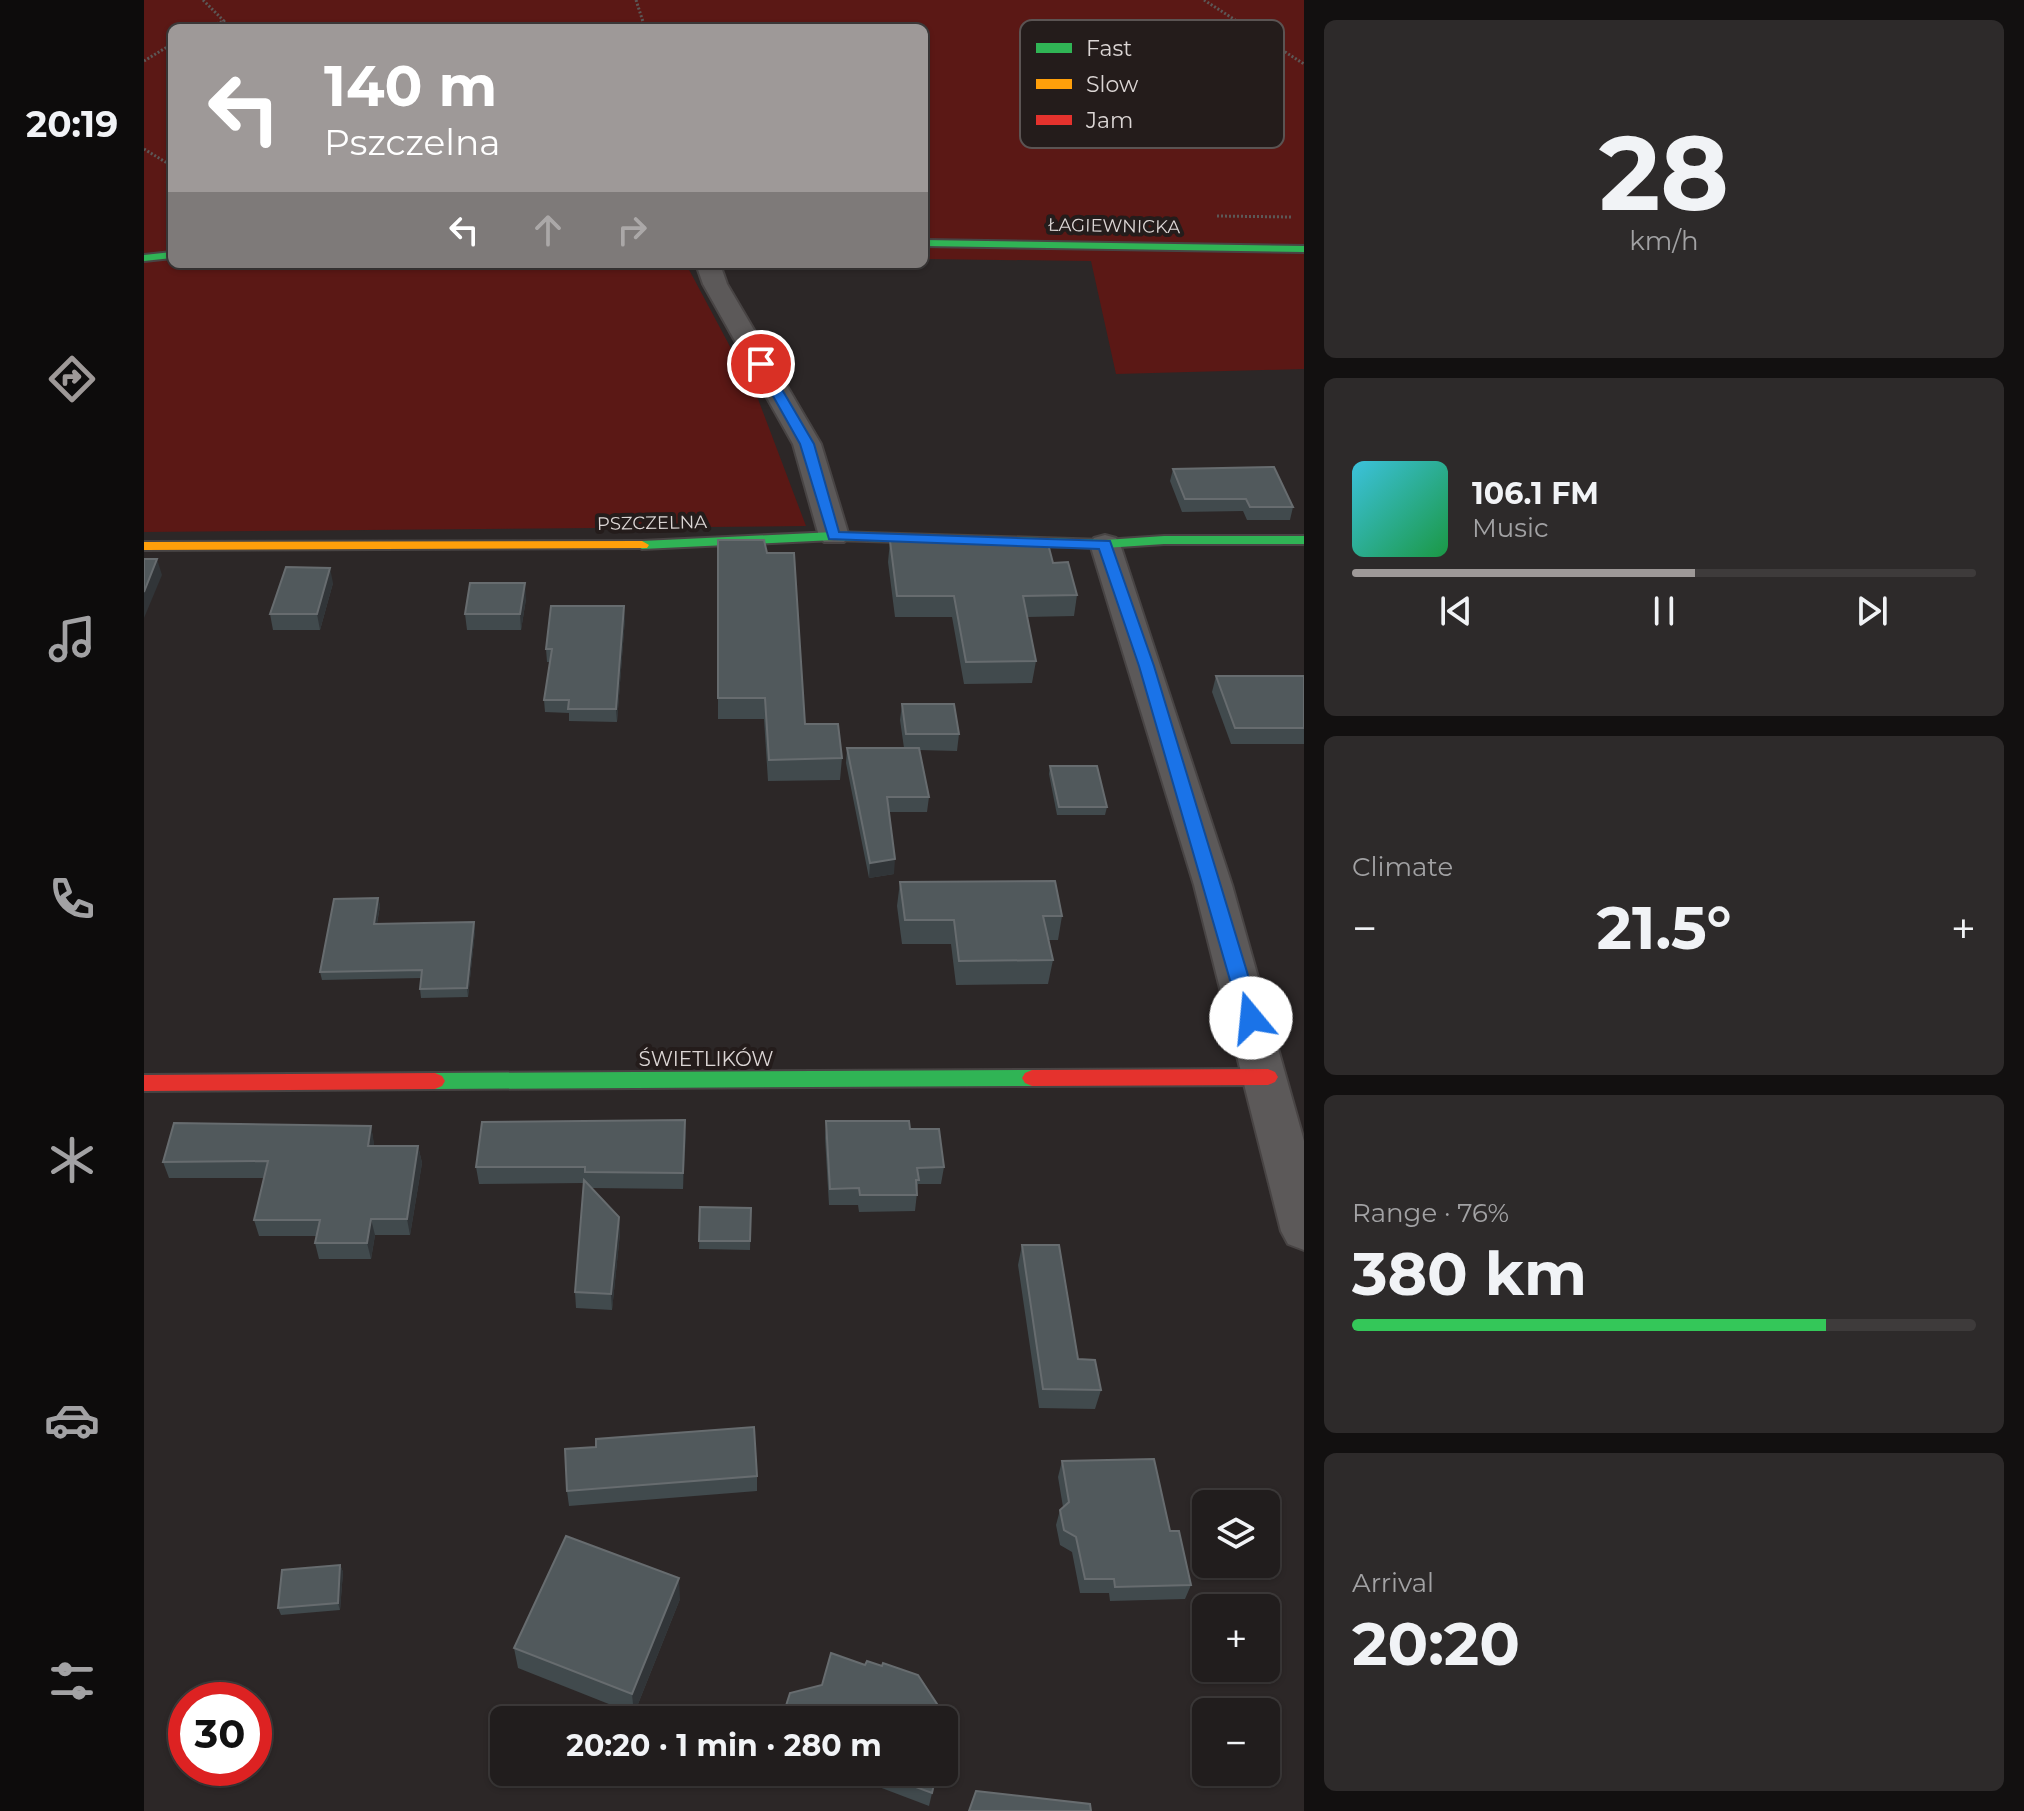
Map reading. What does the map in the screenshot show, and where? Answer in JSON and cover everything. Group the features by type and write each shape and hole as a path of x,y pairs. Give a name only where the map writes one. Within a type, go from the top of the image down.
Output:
{"street":[{"name":"ŁAGIEWNICKA","path":"928,243 1304,249"},
{"path":"144,258 168,255"},
{"path":"709,268 715,284 807,444 834,536"},
{"name":"PSZCZELNA","path":"144,546 665,545 834,536 1105,544 1164,540 1304,540"},
{"path":"1105,544 1146,666 1268,1077 1304,1231"},
{"name":"ŚWIETLIKÓW","path":"144,1083 1268,1077"}],"path":[{"path":"203,0 224,21 215,24"},
{"path":"636,0 644,24"},
{"path":"1204,0 1235,20"},
{"path":"144,61 168,46"},
{"path":"1284,51 1304,64"},
{"path":"144,149 168,164"}],"shaded area":[{"path":"144,0 1304,0 1304,369 1116,374 1091,261 928,259 928,24 168,24 168,268 688,268 758,399 806,526 144,532"}],"building":[{"path":"1274,467 1293,507 1250,507 1246,499 1185,499 1173,469"},
{"path":"718,540 764,540 767,553 794,553 805,724 838,724 842,758 769,760 765,698 718,698"},
{"path":"1047,540 1053,563 1068,562 1077,595 1023,596 1036,661 966,662 954,596 897,596 890,541"},
{"path":"144,559 157,559 144,592"},
{"path":"286,567 330,568 317,614 270,614"},
{"path":"470,583 525,583 520,614 465,614"},
{"path":"551,606 624,606 616,709 568,709 569,700 544,700 552,649 546,649"},
{"path":"1216,676 1304,676 1304,728 1235,728"},
{"path":"902,704 954,704 959,734 906,734"},
{"path":"847,748 919,748 929,797 887,797 895,859 870,863"},
{"path":"1050,766 1097,766 1107,807 1059,807"},
{"path":"1055,881 1062,916 1043,916 1053,960 959,961 954,920 905,920 900,882"},
{"path":"378,898 374,924 474,922 467,988 420,989 422,970 320,972 334,899"},
{"path":"685,1120 683,1173 585,1172 585,1167 476,1167 482,1122"},
{"path":"826,1121 909,1121 910,1129 939,1129 944,1167 917,1168 917,1195 860,1195 859,1188 830,1189"},
{"path":"174,1123 371,1126 368,1146 418,1146 407,1219 371,1219 367,1243 315,1243 320,1220 254,1220 268,1161 163,1162"},
{"path":"584,1180 619,1217 611,1294 575,1292"},
{"path":"700,1207 751,1208 750,1241 699,1241"},
{"path":"1022,1245 1059,1245 1078,1359 1095,1360 1101,1390 1043,1389"},
{"path":"754,1427 757,1476 567,1491 565,1449 596,1447 596,1439"},
{"path":"1154,1459 1170,1531 1179,1531 1191,1585 1115,1587 1114,1579 1085,1579 1076,1537 1064,1530 1060,1510 1069,1502 1062,1461"},
{"path":"566,1536 679,1578 632,1694 514,1648"},
{"path":"340,1565 338,1603 278,1608 282,1570"},
{"path":"831,1653 865,1665 867,1661 882,1666 883,1663 918,1675 937,1704 786,1706 790,1693 822,1685"},
{"path":"913,1786 934,1786 932,1793"},
{"path":"976,1791 1090,1804 1091,1811 969,1811"}],"traffic: fast":[{"path":"928,243 1304,249"},
{"path":"144,258 168,255"},
{"path":"642,545 834,536 1105,544 1164,540 1304,540"},
{"path":"435,1081 1032,1078"}],"traffic: slow":[{"path":"144,546 642,545"}],"traffic: jam":[{"path":"1032,1078 1268,1077"},
{"path":"144,1083 435,1081"}],"route":[{"path":"761,364 807,444 834,536 1105,544 1146,666 1251,1018"}]}
